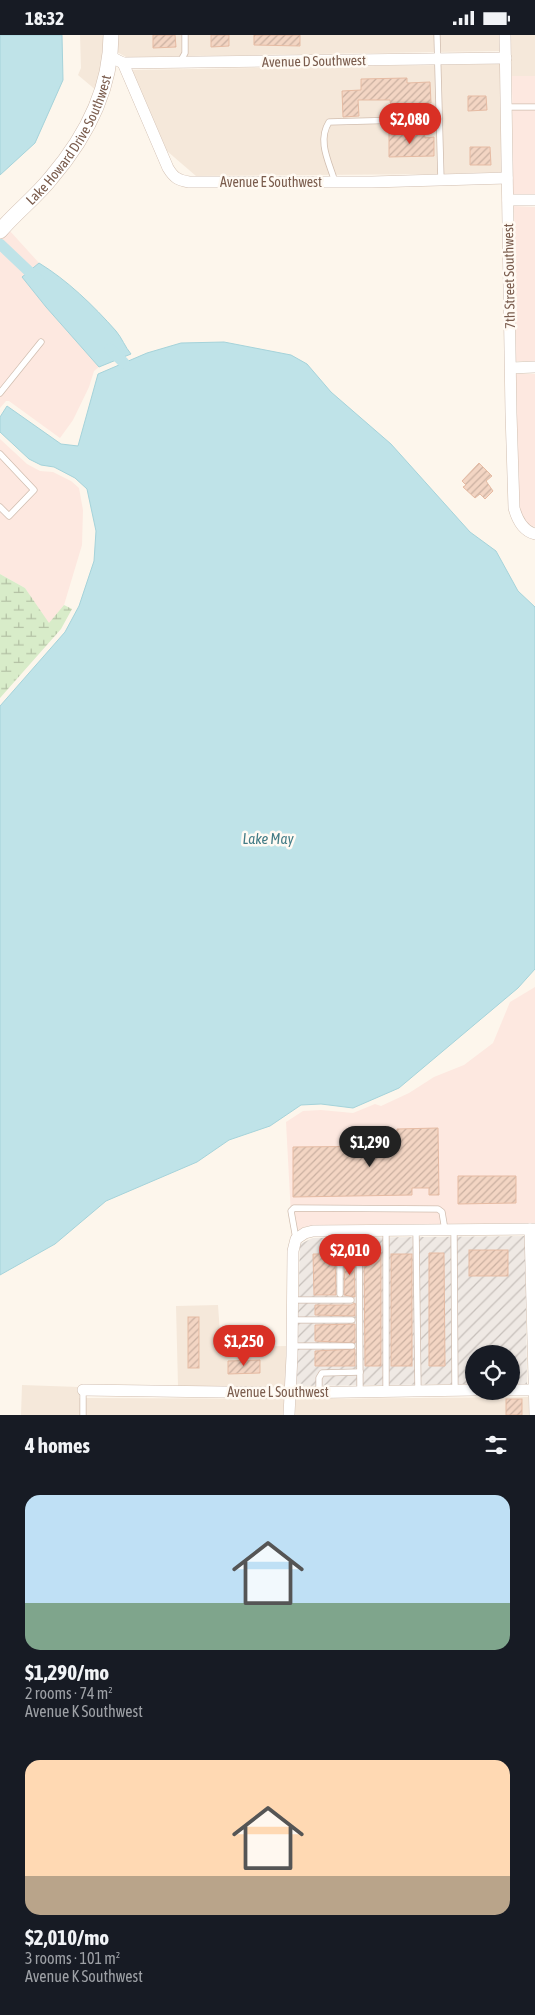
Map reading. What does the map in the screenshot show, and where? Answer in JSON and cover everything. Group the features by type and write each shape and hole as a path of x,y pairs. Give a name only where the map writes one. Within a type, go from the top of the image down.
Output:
{"street":[{"name":"Lake Howard Drive Southwest","path":"4,226 50,179 71,153 88,126 117,60 112,35"},
{"name":"7th Street Southwest","path":"505,35 513,490 516,517 524,529 535,534"},
{"name":"Avenue D Southwest","path":"117,60 179,64 506,58"},
{"name":"Avenue E Southwest","path":"117,60 168,168 173,177 179,181 335,182 507,178"},
{"path":"508,200 535,200"},
{"path":"510,368 535,367"},
{"path":"289,1415 293,1246 296,1239 305,1233 313,1231 533,1229 533,1390 535,1415"},
{"name":"Avenue L Southwest","path":"83,1390 290,1393 465,1390"},
{"path":"520,1390 533,1390"}],"lane":[{"path":"179,64 185,53 185,35"},
{"path":"437,35 441,181"},
{"path":"506,107 535,107"},
{"path":"335,182 325,151 323,132 329,122 439,119"},
{"path":"0,393 41,342"},
{"path":"0,454 34,490 9,516 0,507"},
{"path":"296,1239 291,1211 294,1208 438,1209 442,1212 450,1230 456,1391"},
{"path":"416,1230 418,1391"},
{"path":"340,1231 340,1294"},
{"path":"360,1231 360,1391"},
{"path":"386,1231 386,1391"},
{"path":"293,1300 351,1300"},
{"path":"292,1320 352,1320"},
{"path":"292,1346 352,1346"},
{"path":"319,1392 318,1378 322,1373 360,1372"},
{"path":"83,1390 83,1415"}],"shaded area":[{"path":"80,35 106,35 97,91 78,75 81,68"},
{"path":"117,35 500,35 500,51 126,57 117,52"},
{"path":"511,35 535,35 535,76 512,76"},
{"path":"500,64 502,172 441,174 196,176 167,151 132,70"},
{"path":"512,76 535,76 535,194 513,194"},
{"path":"514,206 535,207 535,361 516,361"},
{"path":"9,230 39,263 22,277 99,367 94,371 89,387 73,420 60,438 9,401 6,401 0,408 0,239"},
{"path":"516,374 535,374 535,527 528,524 521,514 519,507"},
{"path":"0,439 27,464 40,471 53,472 71,481 79,488 83,510 82,545 64,605 49,624 25,588 0,574"},
{"path":"535,987 535,1223 313,1225 294,1230 292,1234 286,1122 303,1111 321,1110 353,1113 375,1104 381,1106 409,1093 434,1077 464,1065 493,1043 510,1002"},
{"path":"525,1236 527,1384 520,1384 520,1345 465,1345 465,1384 296,1386 300,1244 313,1238"},
{"path":"218,1305 221,1347 287,1346 285,1386 178,1386 176,1306"},
{"path":"22,1385 79,1387 79,1398 284,1399 283,1415 21,1415"},
{"path":"520,1397 528,1397 529,1415 295,1415 296,1399 465,1398 465,1400 520,1400"}],"green space":[{"path":"0,574 25,588 49,623 64,605 72,609 61,629 0,698"}],"water":[{"path":"0,35 62,35 63,80 35,143 0,175"},
{"path":"39,263 70,285 89,303 116,331 131,354 99,367 22,277"},
{"name":"Lake May","path":"224,342 291,355 307,364 331,392 391,444 470,532 496,551 518,591 535,607 535,969 518,988 399,1088 353,1108 321,1104 301,1105 270,1126 229,1140 197,1162 106,1201 55,1244 0,1275 0,706 65,632 79,606 94,561 96,531 87,489 75,478 54,467 41,465 29,459 0,432 0,417 7,406 61,444 78,446 98,374 147,353 181,343"}],"building":[{"path":"153,35 175,35 176,47 153,48"},
{"path":"211,35 229,35 229,46 211,47"},
{"path":"254,35 300,35 300,46 254,45"},
{"path":"407,78 407,83 430,82 431,103 407,104 407,108 391,108 390,100 358,100 359,116 343,117 342,91 361,90 361,79"},
{"path":"468,96 486,96 487,110 468,111"},
{"path":"424,131 425,138 434,137 434,156 389,157 389,132"},
{"path":"470,147 490,147 491,165 470,165"},
{"path":"479,463 492,476 486,481 493,491 485,499 480,494 475,498 463,487 466,485 462,481"},
{"path":"438,1128 439,1195 429,1195 429,1188 412,1188 412,1195 293,1197 293,1147 397,1146 397,1129"},
{"path":"458,1176 516,1176 516,1203 458,1204"},
{"path":"469,1250 508,1250 508,1276 469,1276"},
{"path":"366,1252 381,1252 381,1366 365,1366 364,1254"},
{"path":"429,1253 444,1253 445,1366 429,1366"},
{"path":"313,1254 335,1254 336,1295 314,1295"},
{"path":"345,1254 354,1254 355,1297 344,1295"},
{"path":"391,1254 412,1254 412,1366 391,1366"},
{"path":"355,1303 355,1316 315,1315 315,1305 351,1305"},
{"path":"188,1317 199,1317 199,1368 188,1368"},
{"path":"355,1324 355,1343 315,1341 315,1325"},
{"path":"355,1349 355,1366 315,1366 315,1351"},
{"path":"260,1360 260,1373 228,1374 228,1361"},
{"path":"522,1399 522,1415 506,1415 506,1400"}],"waterway":[{"path":"0,244 39,281"},
{"path":"110,349 124,363"}]}
